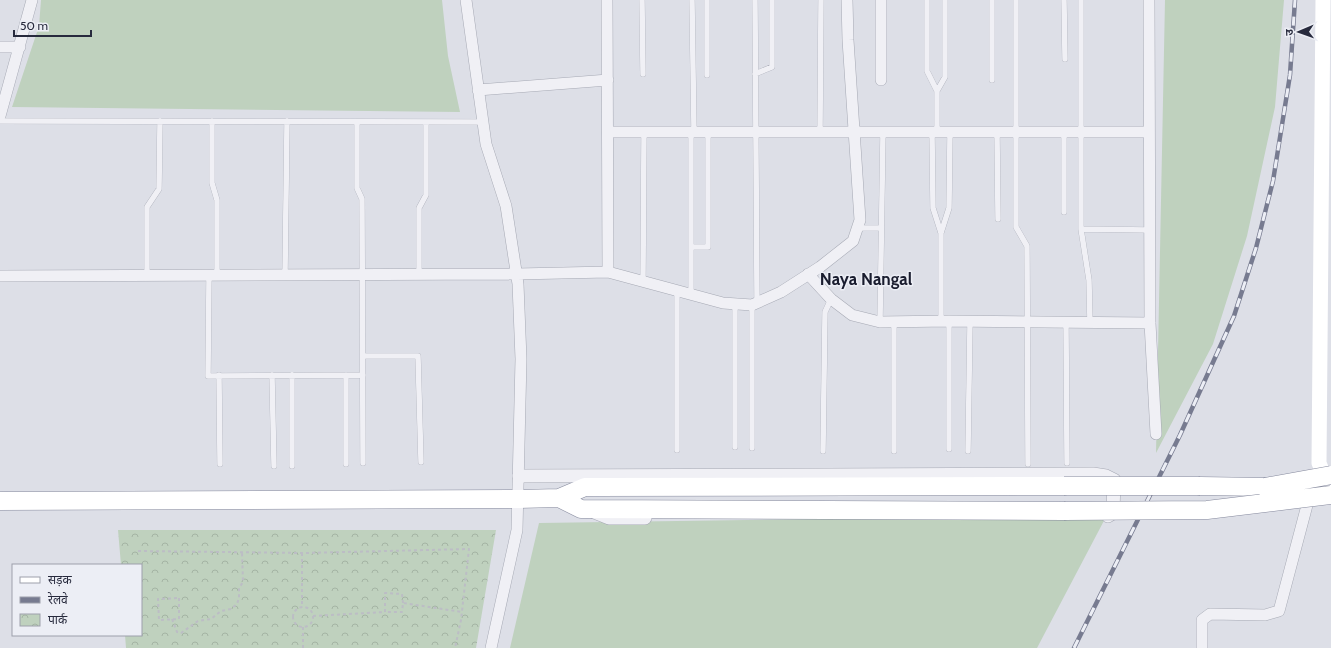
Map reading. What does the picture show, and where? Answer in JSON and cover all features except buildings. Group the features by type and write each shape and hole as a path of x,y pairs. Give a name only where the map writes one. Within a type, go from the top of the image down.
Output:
{"highway":[{"path":"0,502 559,498 585,487 1265,487 1325,469"},
{"path":"559,498 581,509 1064,511 1207,510 1331,494"}],"main road":[{"path":"1323,0 1326,405 1325,469 1331,494"}],"street":[{"path":"0,116 32,0"},
{"path":"466,0 486,144 506,206 517,274 521,359 517,530 491,648"},
{"path":"607,0 608,272"},
{"path":"0,276 419,275 608,272 643,280 723,303 754,304 781,292 808,274 853,241 858,228 860,220 848,40 847,0"},
{"path":"881,0 881,80"},
{"path":"1149,0 1150,323 1156,434"},
{"path":"0,47 20,47"},
{"path":"478,90 608,80"},
{"path":"608,132 1149,132"},
{"path":"808,274 831,299 852,315 880,322 945,321 1150,323"},
{"path":"1202,648 1202,620 1210,614 1265,615 1279,611 1325,469"},
{"path":"519,476 1092,474 1106,476 1114,480 1113,513 1106,518 609,518 588,509"},
{"path":"590,487 606,476"}],"lane":[{"path":"642,0 643,74"},
{"path":"691,294 693,132 692,0"},
{"path":"707,0 707,75"},
{"path":"752,448 755,0"},
{"path":"755,74 772,68 772,0"},
{"path":"820,132 821,0"},
{"path":"927,0 928,71 936,91 933,208 941,233 949,449"},
{"path":"936,91 945,78 945,0"},
{"path":"992,0 992,80"},
{"path":"1016,0 1016,227 1026,246 1028,464"},
{"path":"1064,0 1065,58"},
{"path":"1080,0 1082,132 1081,229 1089,280 1090,323"},
{"path":"0,121 483,122"},
{"path":"147,275 147,207 159,189 160,121"},
{"path":"212,122 212,183 217,200 208,376 362,375"},
{"path":"285,275 287,122"},
{"path":"357,122 357,188 362,199 362,463"},
{"path":"419,275 419,208 426,196 426,122"},
{"path":"643,280 644,132"},
{"path":"691,247 708,247 708,132"},
{"path":"880,322 883,132"},
{"path":"941,233 949,208 950,132"},
{"path":"997,132 998,219"},
{"path":"1064,132 1064,212"},
{"path":"858,228 881,228"},
{"path":"1081,229 1149,230"},
{"path":"677,290 677,450"},
{"path":"823,451 825,312 831,299"},
{"path":"734,447 735,304"},
{"path":"894,322 894,451"},
{"path":"968,451 970,322"},
{"path":"1066,323 1067,463"},
{"path":"362,356 418,356 421,462"},
{"path":"219,375 220,464"},
{"path":"272,375 274,466"},
{"path":"292,375 292,466"},
{"path":"346,375 346,464"}],"path":[{"path":"138,551 302,553 469,549 462,612 455,648"},
{"path":"172,619 177,632 181,633 198,621 211,619 221,611 232,609 237,604 239,598 239,588 243,582 242,552"},
{"path":"302,553 302,607"},
{"path":"313,616 402,612 402,594 385,593 385,612"},
{"path":"179,598 179,619 172,619 159,620 158,599 179,598"},
{"path":"403,603 462,612"},
{"path":"302,607 308,608 313,616 309,625 303,627 296,625 293,618 294,612 302,607"},
{"path":"303,627 303,648"}],"green space":[{"path":"41,0 442,0 448,56 460,112 12,107 39,26"},
{"path":"1165,0 1284,0 1275,107 1247,236 1213,344 1156,453"},
{"path":"1107,515 1037,648 510,648 539,523"},
{"path":"118,530 496,530 476,648 126,648 125,636 142,636 142,564 121,564"}],"railway":[{"path":"1074,648 1180,435 1234,316 1256,248 1273,181 1290,75 1295,0"}],"district":[{"name":"Naya Nangal","path":"866,279"}]}
